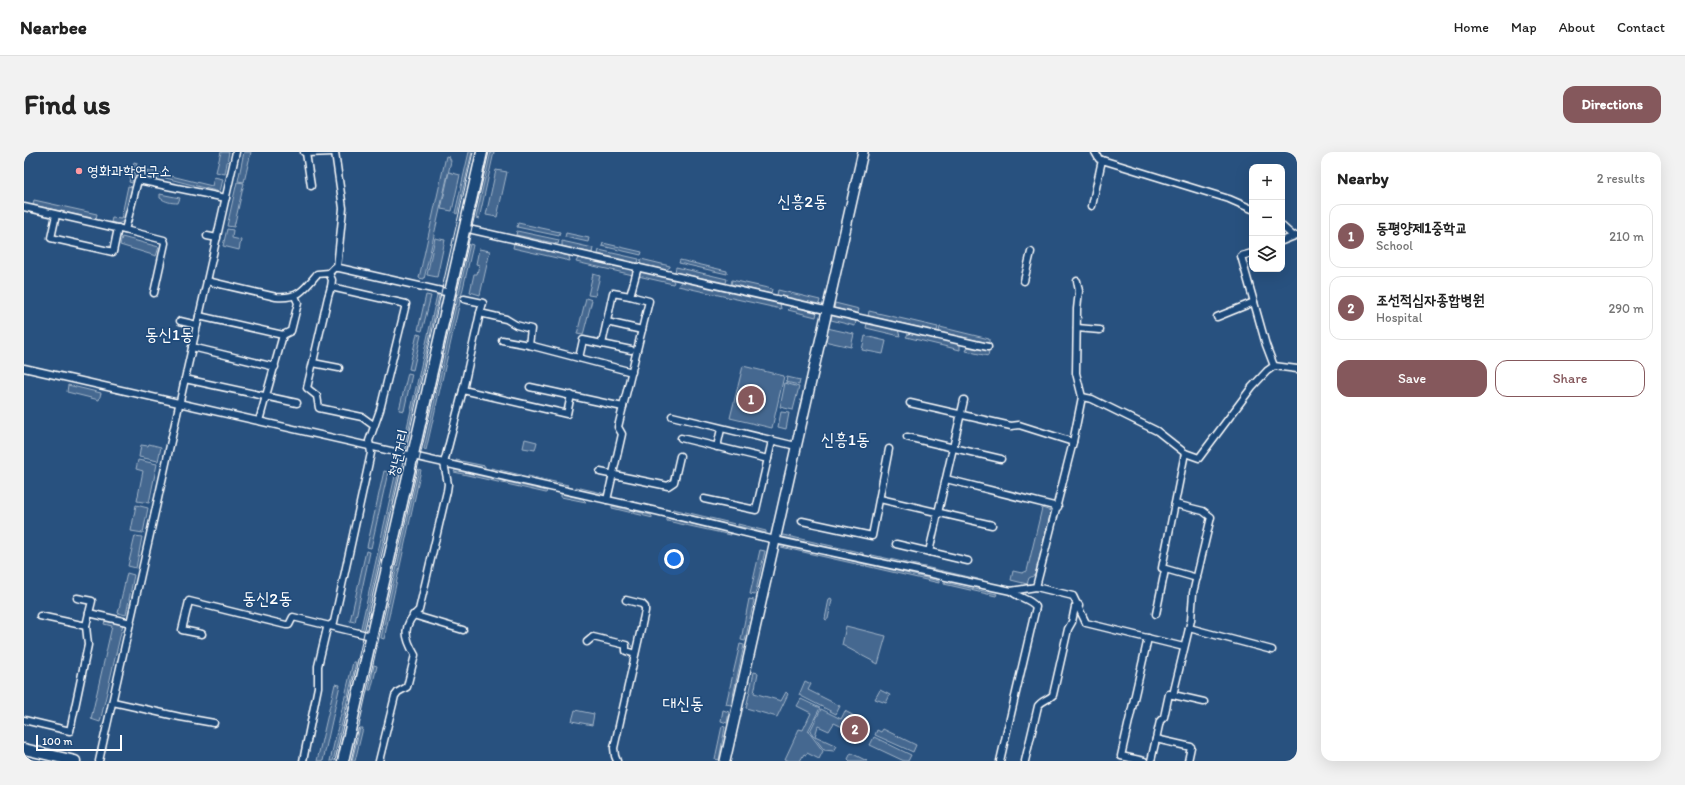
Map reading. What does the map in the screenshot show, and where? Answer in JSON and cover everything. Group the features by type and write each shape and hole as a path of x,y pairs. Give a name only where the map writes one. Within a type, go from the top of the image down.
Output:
{"main road":[{"name":"청년거리","path":"343,761 482,152"},
{"path":"24,749 75,761"}],"street":[{"path":"99,761 236,152"},
{"path":"311,186 308,161 305,153 334,152 343,208 337,268"},
{"path":"725,761 863,152"},
{"path":"1095,152 1099,159 1229,199 1249,208"},
{"path":"1092,206 1102,160"},
{"path":"56,214 51,238 113,252 138,180 226,198"},
{"path":"24,207 164,240 165,243 154,293"},
{"path":"464,228 988,347"},
{"path":"1285,228 1295,235"},
{"path":"1285,240 1295,235"},
{"path":"207,236 217,238"},
{"path":"1024,281 1031,252"},
{"path":"1249,254 1241,256 1274,366"},
{"path":"207,281 276,297 287,298 295,296 306,288 317,274 329,273 335,267 450,293"},
{"path":"630,296 638,267"},
{"path":"329,273 332,280 332,287 328,297 307,388 317,396 319,408 362,417 373,425"},
{"path":"1036,587 1058,507 1082,397 1076,373 1077,309 1079,291 1077,281"},
{"path":"303,761 318,687 318,666 327,628 334,622 371,453 369,441 373,425 380,410 406,304 332,287"},
{"path":"602,344 613,293 649,301 618,427 622,434 607,500"},
{"path":"199,316 283,334 291,331 298,304 295,296"},
{"path":"380,761 395,696 407,686 415,655 407,642 406,635 409,622 419,610 447,491 448,484 444,463 483,303 464,299"},
{"path":"1217,318 1254,302"},
{"path":"480,314 506,319 516,325 531,329 529,345"},
{"path":"180,321 197,325"},
{"path":"607,322 642,330"},
{"path":"1077,328 1100,330"},
{"path":"259,421 283,334"},
{"path":"502,340 529,345 632,372"},
{"path":"578,358 583,340 631,350"},
{"path":"192,347 275,367"},
{"path":"313,363 339,368"},
{"path":"1082,397 1092,399 1157,431 1185,453 1199,458 1252,387 1267,371 1274,366 1297,369"},
{"path":"24,368 607,500 775,540 1011,591 1036,587 1073,596 1079,605 1086,623 1184,647"},
{"path":"185,379 297,403"},
{"path":"530,386 624,407"},
{"path":"463,390 567,414 571,395"},
{"path":"929,552 964,400"},
{"path":"910,403 1011,426 1019,425 1073,442"},
{"path":"672,416 796,446"},
{"path":"717,448 721,429"},
{"path":"907,437 1001,459"},
{"path":"681,438 717,448 768,459"},
{"path":"704,499 756,510 772,441"},
{"path":"802,521 872,536 890,449"},
{"path":"1185,453 1162,568 1196,578"},
{"path":"600,472 668,486 674,482 680,456"},
{"path":"946,479 1058,507"},
{"path":"880,499 992,525"},
{"path":"1173,695 1189,628 1196,578 1211,517 1203,511 1175,504"},
{"path":"896,544 968,561"},
{"path":"1156,614 1166,570"},
{"path":"1000,761 1036,607 1033,603 1017,597 1011,591"},
{"path":"24,720 70,730 88,645 86,626 92,601 77,598"},
{"path":"617,761 614,748 645,607 642,604 626,600"},
{"path":"202,634 182,630 189,601 286,625 289,625 294,617 371,636"},
{"path":"1026,761 1038,706 1041,702 1053,695 1068,629 1072,622 1075,607 1079,605"},
{"path":"89,613 131,623"},
{"path":"40,616 86,626"},
{"path":"413,616 463,630"},
{"path":"1189,628 1272,650"},
{"path":"587,642 593,637 626,645 626,651 635,654"},
{"path":"1144,761 1121,756 1148,638"},
{"path":"1152,761 1160,721 1164,717 1170,694 1204,702"},
{"path":"113,702 214,723"},
{"path":"1156,740 1191,747 1188,761"}],"shaded area":[{"path":"221,152 229,152 225,174 216,172"},
{"path":"244,152 251,152 244,182 238,181"},
{"path":"469,152 472,152 457,214 455,213"},
{"path":"491,152 494,152 479,219 476,218"},
{"path":"446,156 449,157 451,161 424,279 419,278"},
{"path":"134,162 137,163 132,183 129,182"},
{"path":"147,170 212,186 214,177 223,179 220,192 146,173"},
{"path":"496,170 507,172 497,217 486,215"},
{"path":"449,172 460,175 452,211 441,209"},
{"path":"237,182 244,183 234,227 227,226"},
{"path":"128,186 132,187 124,221 118,224 111,222 112,218 121,219"},
{"path":"160,194 180,198 178,203 171,202 160,198"},
{"path":"34,200 97,214 96,219 33,205"},
{"path":"518,223 560,232 559,236 517,227"},
{"path":"227,229 233,230 232,238 241,240 239,250 223,246"},
{"path":"517,231 559,240 558,244 516,235"},
{"path":"566,233 589,238 588,242 565,237"},
{"path":"122,237 159,247 156,256 120,245"},
{"path":"435,238 445,240 437,277 427,275"},
{"path":"562,241 593,248 592,253 562,246"},
{"path":"514,243 569,256 570,261 513,248"},
{"path":"603,243 642,252 641,255 602,246"},
{"path":"470,244 473,245 426,450 424,449"},
{"path":"479,249 490,251 480,295 470,292 474,274 477,274 479,265 476,264"},
{"path":"599,250 639,259 638,263 598,254"},
{"path":"578,258 634,270 633,275 576,262"},
{"path":"641,259 670,267 666,270 640,264"},
{"path":"680,260 727,271 727,274 679,263"},
{"path":"676,267 727,279 726,283 675,272"},
{"path":"639,271 672,279 674,282 673,284 638,276"},
{"path":"593,274 600,276 595,296 588,295"},
{"path":"732,280 772,289 771,294 731,284"},
{"path":"682,281 780,303 781,309 678,286"},
{"path":"778,290 820,300 819,304 777,295"},
{"path":"426,295 431,296 422,331 418,330"},
{"path":"437,295 439,296 405,445 403,445"},
{"path":"586,298 592,300 583,335 577,334"},
{"path":"835,303 859,309 858,313 834,308"},
{"path":"792,306 817,312 816,317 788,310"},
{"path":"869,311 938,327 937,331 868,316"},
{"path":"832,315 856,321 855,326 831,320"},
{"path":"867,323 898,330 900,336 866,328"},
{"path":"940,327 989,339 989,343 939,332"},
{"path":"827,328 854,334 851,347 824,341"},
{"path":"911,333 960,344 960,350 906,337"},
{"path":"417,334 421,335 413,370 409,369"},
{"path":"865,336 886,341 883,354 862,350"},
{"path":"968,347 989,351 988,356 966,351"},
{"path":"743,366 784,376 772,428 730,418"},
{"path":"408,373 412,374 404,411 399,410"},
{"path":"787,377 800,380 799,385 786,382"},
{"path":"785,383 799,387 793,410 780,407"},
{"path":"68,385 101,393 99,400 67,392"},
{"path":"781,412 789,413 786,429 778,427"},
{"path":"525,439 537,442 535,450 523,448"},
{"path":"149,444 161,447 158,461 139,457 141,445 148,446"},
{"path":"138,460 157,464 149,503 137,501 143,471 136,469"},
{"path":"456,460 485,466 485,468 456,462"},
{"path":"397,467 400,467 362,633 360,632"},
{"path":"491,468 521,475 521,476 491,470"},
{"path":"419,469 421,470 384,639 381,638"},
{"path":"455,470 547,491 546,493 454,472"},
{"path":"384,471 388,472 371,548 367,547"},
{"path":"528,476 568,485 565,487 528,479"},
{"path":"576,487 606,494 605,496 576,489"},
{"path":"561,494 583,499 586,502 561,497"},
{"path":"136,505 148,508 143,533 131,531"},
{"path":"612,506 651,515 653,518 612,508"},
{"path":"1042,508 1051,511 1035,575 1029,578 1027,584 1011,580 1013,571 1022,573 1027,571"},
{"path":"673,509 735,524 734,526 672,511"},
{"path":"667,518 731,533 731,535 667,521"},
{"path":"738,524 766,531 766,533 738,526"},
{"path":"783,535 863,553 863,555 782,537"},
{"path":"135,536 142,537 136,568 128,566"},
{"path":"781,544 865,564 865,566 781,547"},
{"path":"760,550 765,551 755,595 750,594"},
{"path":"366,551 370,552 355,622 350,621"},
{"path":"872,555 978,579 977,581 871,557"},
{"path":"867,564 939,581 939,583 866,566"},
{"path":"127,573 134,575 126,615 118,613"},
{"path":"944,582 997,594 996,596 944,584"},
{"path":"831,598 832,600 828,619 826,620 829,599"},
{"path":"749,599 754,600 745,641 741,640"},
{"path":"105,621 123,624 100,722 91,719 112,626 104,624"},
{"path":"846,626 886,636 878,664 842,645"},
{"path":"740,644 744,645 731,705 726,704"},
{"path":"353,662 356,662 333,761 330,761"},
{"path":"374,665 377,666 371,690 369,690"},
{"path":"754,672 758,673 754,693 781,701 786,692 788,694 777,717 746,708"},
{"path":"805,681 811,684 808,690 840,706 836,714 799,695"},
{"path":"335,684 340,685 323,761 317,761"},
{"path":"880,690 890,695 886,703 875,699"},
{"path":"801,699 820,708 808,731 823,751 819,759 807,753 806,755 804,754 800,761 789,761 785,759 799,729 803,730 811,713 797,706"},
{"path":"821,709 841,719 845,711 856,717 849,730 834,723 829,731 818,726 815,736 837,746 834,751 824,750 810,731"},
{"path":"575,710 594,714 592,725 572,721"},
{"path":"723,710 729,712 727,723 721,721"},
{"path":"722,726 725,727 719,760 715,759"},
{"path":"360,728 363,728 355,761 352,761"},
{"path":"883,729 916,745 913,752 875,735 877,730 881,732"},
{"path":"874,737 911,755 908,761 904,761 870,745"},
{"path":"851,753 867,761 850,761 848,759"}],"tram line":[{"path":"335,761 473,152"},
{"path":"351,761 489,152"}],"place":[{"name":"영화과학연구소","path":"79,171"},
{"name":"동평양제1중학교","path":"751,399"},
{"name":"조선적십자종합병원","path":"855,729"}],"district":[{"name":"신흥2동","path":"802,201"},
{"name":"동신1동","path":"169,334"},
{"name":"신흥1동","path":"845,439"},
{"name":"동신2동","path":"267,598"},
{"name":"대신동","path":"683,703"}]}
